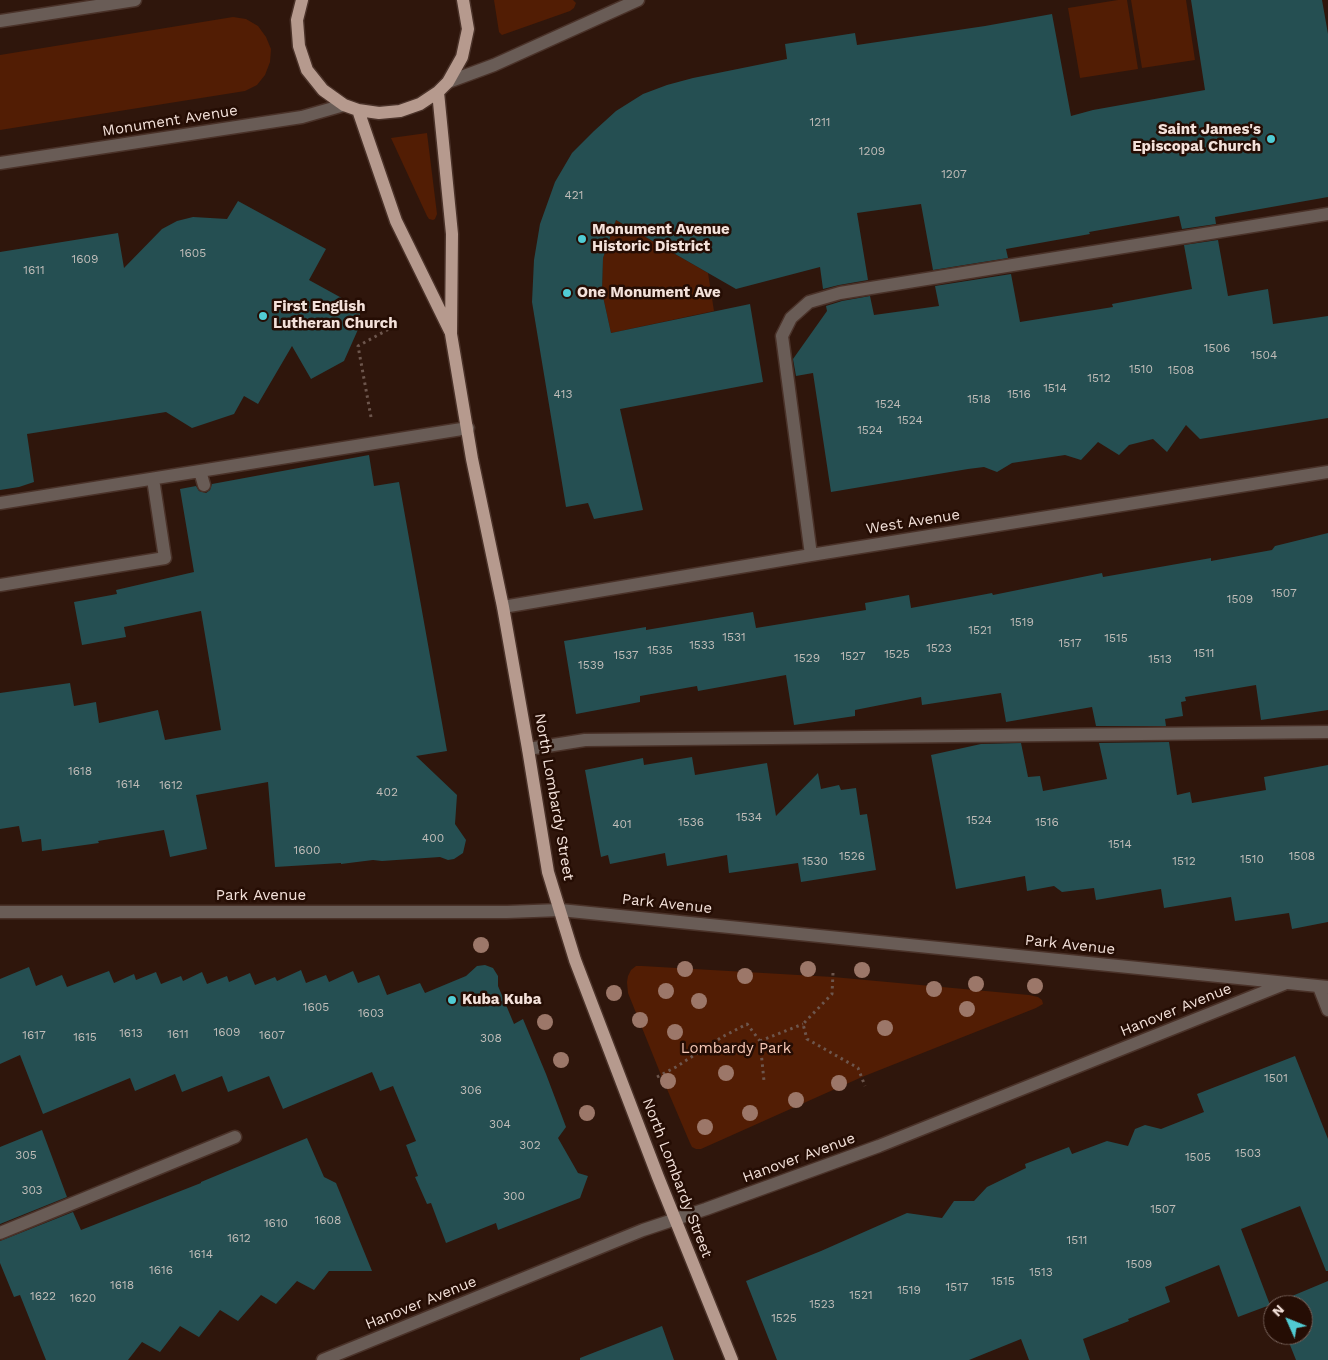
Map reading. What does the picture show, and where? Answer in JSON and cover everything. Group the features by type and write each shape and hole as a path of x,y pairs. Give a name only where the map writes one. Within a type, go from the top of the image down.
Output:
{"main road":[{"path":"302,0 297,20 299,46 307,70 323,90 344,105 358,110 379,113 400,111 420,104 438,92 448,82 462,57 468,29 463,0"},
{"name":"North Lombardy Street","path":"438,92 452,227 451,334 472,459 503,607 548,872 575,960 675,1219 732,1360"},
{"name":"North Lombardy Street","path":"358,110 396,220 451,334"}],"street":[{"path":"0,22 135,0"},
{"path":"448,82 494,64 638,0"},
{"name":"Monument Avenue","path":"0,163 302,117 344,105"},
{"path":"811,555 782,336 791,318 809,302 840,293 1328,214"},
{"path":"0,503 468,428"},
{"path":"200,471 204,485"},
{"name":"West Avenue","path":"503,607 811,555 1328,472"},
{"path":"0,585 165,558 152,479"},
{"path":"528,749 585,740 1328,732"},
{"name":"Park Avenue","path":"0,912 507,912 560,910 1323,987"},
{"name":"Hanover Avenue","path":"323,1360 642,1230 706,1209 879,1146 1286,984"},
{"path":"1323,987 1328,1010"},
{"path":"0,1233 235,1137"}],"path":[{"path":"366,387 358,346 389,330"},
{"path":"760,1041 803,1024 832,994 833,974"},
{"path":"657,1077 747,1024 760,1041 764,1081"},
{"path":"803,1024 807,1039 858,1068 865,1086"}],"green space":[{"path":"494,0 573,0 576,3 570,11 502,35 499,32"},
{"path":"1127,0 1138,69 1080,78 1068,8"},
{"path":"1131,0 1186,0 1195,60 1142,68"},
{"path":"233,17 246,19 258,26 266,37 271,49 270,62 265,75 257,85 245,91 0,130 0,55"},
{"path":"427,133 437,214 433,220 427,216 391,138"},
{"path":"616,220 708,273 714,311 611,333 602,292 603,258"},
{"name":"Lombardy Park","path":"636,966 833,977 1029,995 1038,997 1042,1000 1043,1004 862,1077 701,1149 696,1149 690,1143 628,993 628,976"}],"building":[{"path":"1191,0 1322,0 1328,34 1328,197 1215,217 1216,224 1182,229 1179,216 1089,232 1090,234 1006,249 1008,258 933,270 921,204 857,213 868,280 823,289 820,267 736,289 616,220 603,258 602,292 611,333 750,304 763,382 620,409 643,510 594,519 588,503 566,507 532,302 534,260 540,224 555,182 572,153 616,111 643,94 667,85 787,59 785,44 855,33 857,45 1052,14 1071,116 1093,110 1205,90"},
{"path":"238,201 326,249 309,280 349,302 360,312 360,325 344,361 311,379 292,346 258,404 244,396 234,414 192,428 166,412 27,434 34,482 0,490 0,252 118,233 124,268 162,229 177,221 193,217 227,219"},
{"path":"1218,240 1228,296 1268,289 1273,324 1328,316 1328,418 1200,439 1186,425 1167,452 1153,439 1129,445 1119,455 1098,442 1081,460 1065,455 1012,463 997,472 984,467 831,492 813,373 796,376 793,359 827,311 826,306 870,296 874,315 939,306 935,286 1011,274 1020,322 1113,307 1112,304 1192,289 1184,245"},
{"path":"369,455 374,486 399,482 447,751 416,756 457,795 455,824 466,840 463,853 454,859 448,860 440,857 275,867 268,782 196,795 207,849 170,857 164,830 98,841 99,843 42,851 41,839 22,842 19,826 0,829 0,693 70,683 74,706 96,702 99,723 158,710 165,740 221,730 201,611 124,627 126,637 82,645 74,602 117,594 116,590 194,572 180,489 196,486 199,491 206,493 210,490 212,484"},
{"path":"1328,533 1328,710 1261,720 1256,685 1185,697 1186,701 1181,702 1183,716 1165,719 1166,726 1096,726 1092,707 1006,722 1001,693 922,705 921,697 855,710 855,716 794,725 786,675 698,691 697,686 640,696 640,702 576,714 564,641 646,627 646,630 753,612 756,628 866,610 865,603 909,595 911,608 992,593 993,595 1102,573 1103,577 1211,558 1211,561 1272,550 1275,546"},
{"path":"1169,742 1177,795 1190,792 1192,803 1266,790 1264,777 1328,765 1328,922 1292,929 1289,913 1235,921 1231,897 1164,908 1161,889 1096,900 1094,888 1062,892 1054,886 1027,891 1025,876 956,889 931,755 981,744 1021,743 1028,777 1040,776 1043,791 1107,779 1099,743"},
{"path":"692,757 695,775 767,763 776,816 818,773 821,789 839,785 841,790 856,788 860,815 867,814 876,870 801,882 798,863 729,873 727,855 667,866 665,853 610,864 608,855 601,857 585,770 643,758 644,765"},
{"path":"485,965 493,968 498,976 498,986 514,1024 523,1019 566,1127 558,1138 578,1173 588,1176 580,1198 498,1230 496,1223 446,1243 431,1203 427,1204 415,1177 418,1176 406,1145 416,1141 393,1086 380,1091 372,1072 283,1109 269,1076 228,1092 222,1076 182,1092 175,1074 135,1091 130,1078 43,1114 20,1055 0,1064 0,979 29,967 36,986 62,975 67,987 109,971 114,983 134,974 136,980 156,972 161,984 181,976 183,981 202,972 207,984 227,976 229,982 250,973 255,985 275,977 277,981 301,970 306,983 326,975 329,982 353,971 358,983 379,975 387,995 420,983 425,993 466,976 477,966"},
{"path":"1295,1056 1328,1139 1328,1271 1326,1271 1300,1206 1241,1229 1266,1295 1263,1295 1263,1308 1238,1317 1219,1265 1165,1287 1170,1302 1083,1339 1090,1360 1029,1360 1021,1339 969,1360 777,1360 746,1281 821,1251 907,1213 942,1218 954,1201 974,1201 987,1187 1026,1168 1025,1164 1069,1147 1072,1154 1107,1141 1128,1146 1135,1129 1145,1125 1161,1129 1204,1112 1197,1094"},
{"path":"42,1130 67,1197 0,1224 0,1147"},
{"path":"307,1138 324,1177 336,1183 372,1271 329,1271 314,1290 297,1281 276,1304 261,1295 238,1321 220,1310 199,1337 180,1326 160,1352 142,1342 128,1360 46,1360 20,1295 14,1297 0,1263 0,1241 73,1212 81,1230 201,1183"},
{"path":"1328,1281 1328,1360 1296,1360 1290,1345 1313,1345 1313,1295 1295,1295"},
{"path":"662,1326 674,1360 580,1360 580,1358"}],"place":[{"name":"Saint James's Episcopal Church","path":"1271,139"},
{"name":"Monument Avenue Historic District","path":"582,239"},
{"name":"One Monument Ave","path":"567,293"},
{"name":"First English Lutheran Church","path":"263,316"},
{"name":"Kuba Kuba","path":"452,1000"}]}
